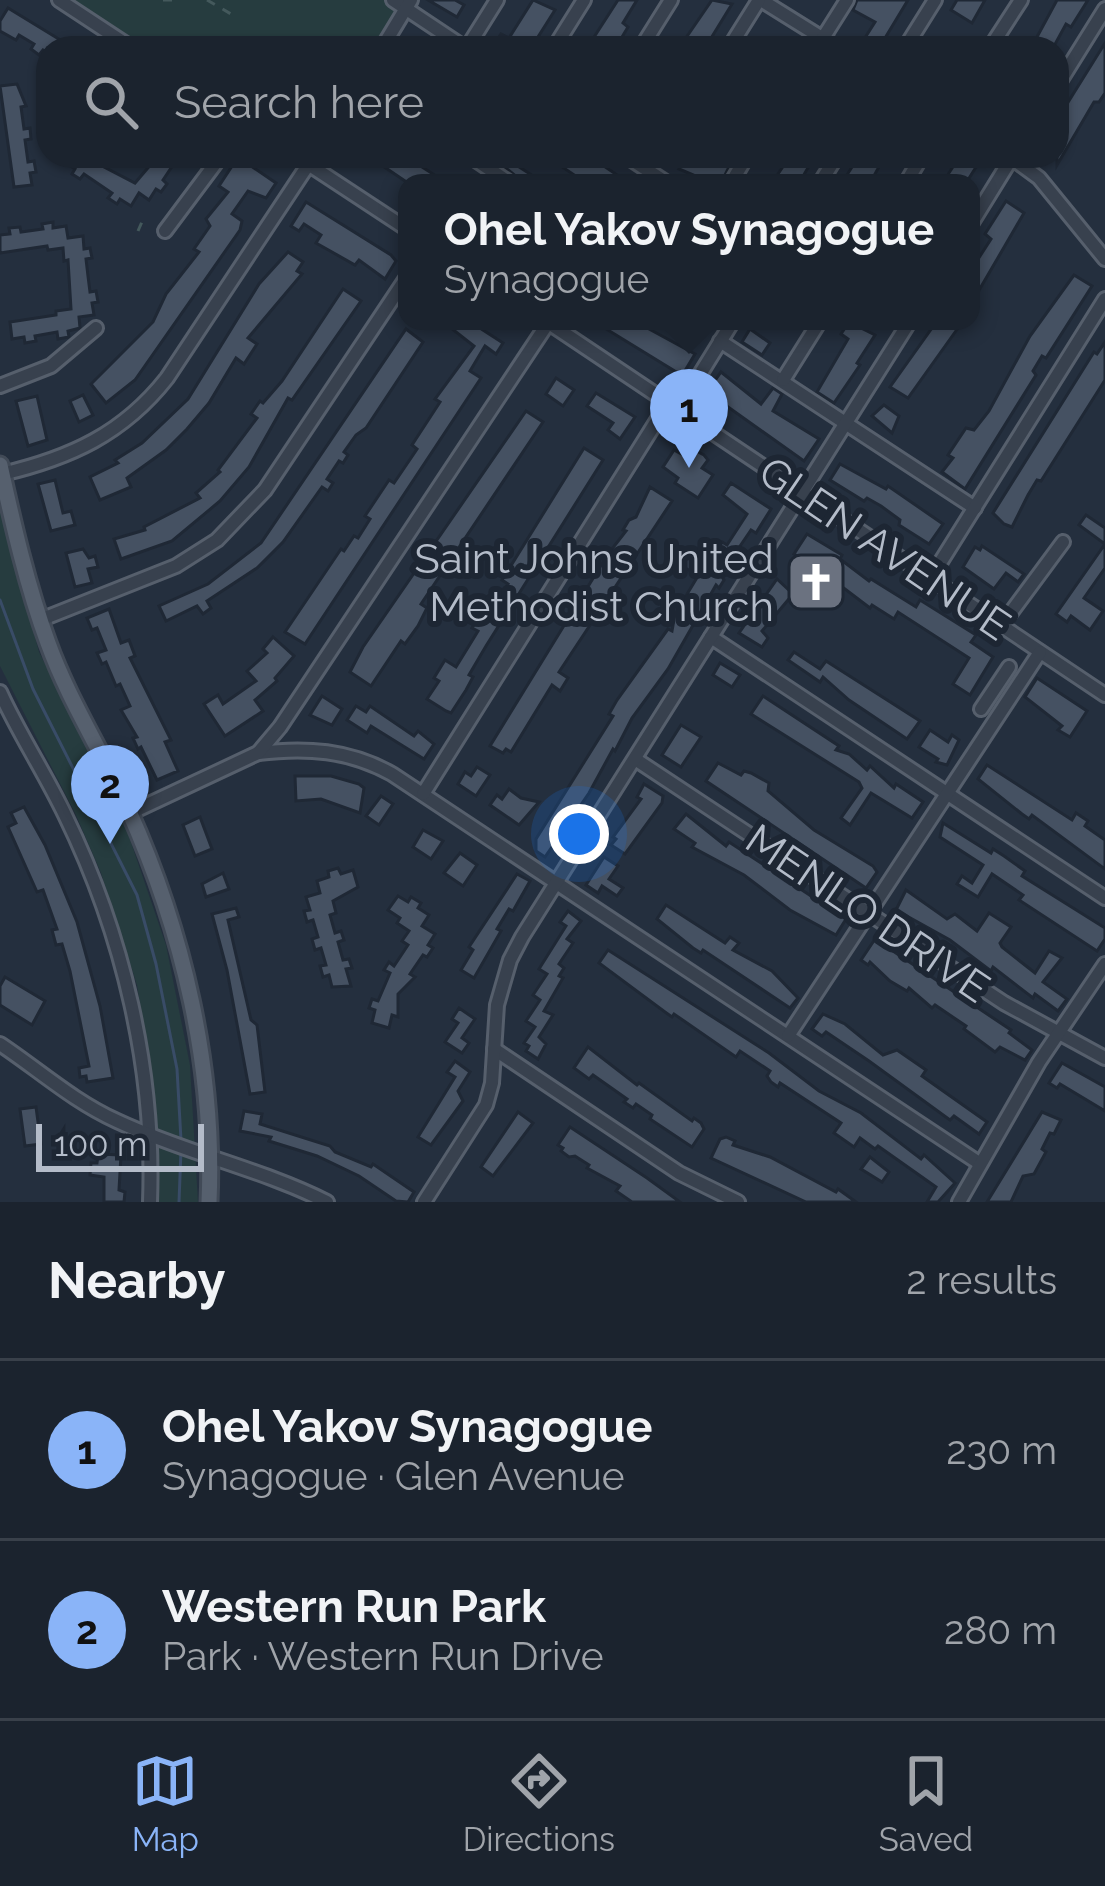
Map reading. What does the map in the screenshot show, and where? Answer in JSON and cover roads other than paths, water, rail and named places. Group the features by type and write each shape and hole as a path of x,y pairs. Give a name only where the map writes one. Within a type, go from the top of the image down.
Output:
{"main road":[{"path":"1,470 40,620 60,672 130,813 181,955 200,1055 211,1156 209,1202"}],"street":[{"path":"59,0 114,36"},
{"path":"393,0 409,4 450,36"},
{"path":"474,36 497,0"},
{"path":"562,36 584,0"},
{"path":"648,36 671,0"},
{"path":"737,36 760,0 820,36"},
{"path":"824,36 847,0"},
{"path":"912,36 934,0"},
{"path":"998,36 1021,0"},
{"path":"389,36 409,4"},
{"path":"1069,67 1105,9"},
{"path":"166,231 212,168"},
{"path":"1,470 69,456 114,430 143,405 167,378 307,168"},
{"path":"323,168 398,222"},
{"path":"645,168 654,174"},
{"path":"651,172 654,168"},
{"path":"980,209 1004,168"},
{"path":"1026,168 1040,178 1105,259"},
{"path":"40,620 176,566 218,540 265,490 398,290"},
{"path":"930,579 1105,299"},
{"path":"0,386 51,366 96,328"},
{"path":"258,753 280,727 542,330"},
{"name":"GLEN AVENUE","path":"559,330 1105,695"},
{"path":"783,380 814,330"},
{"path":"424,1202 481,1117 492,1082 497,1005 510,960 904,330"},
{"path":"423,794 673,406 727,331 783,380 975,508"},
{"path":"1001,626 1063,542"},
{"path":"711,638 1105,898"},
{"path":"788,1036 1040,652"},
{"path":"981,710 1010,668"},
{"path":"996,688 1010,697"},
{"path":"0,692 65,815 107,921 140,1049 149,1136 149,1202"},
{"path":"130,813 258,753 292,749 348,756 376,765 980,1163"},
{"name":"MENLO DRIVE","path":"635,759 1004,1004 1105,1058"},
{"path":"959,1202 1058,1033 1105,964"},
{"path":"0,1043 83,1104 149,1136 270,1176 327,1202"},
{"path":"494,1049 679,1173 738,1202"}],"waterway":[{"path":"0,600 33,689 137,895 177,1069 181,1140"},
{"path":"179,1202 181,1150"}],"place":[{"name":"Ohel Yakov Synagogue","path":"689,468"},
{"name":"Saint Johns United Methodist Church","path":"816,582"},
{"name":"Western Run Park","path":"110,844"}]}
